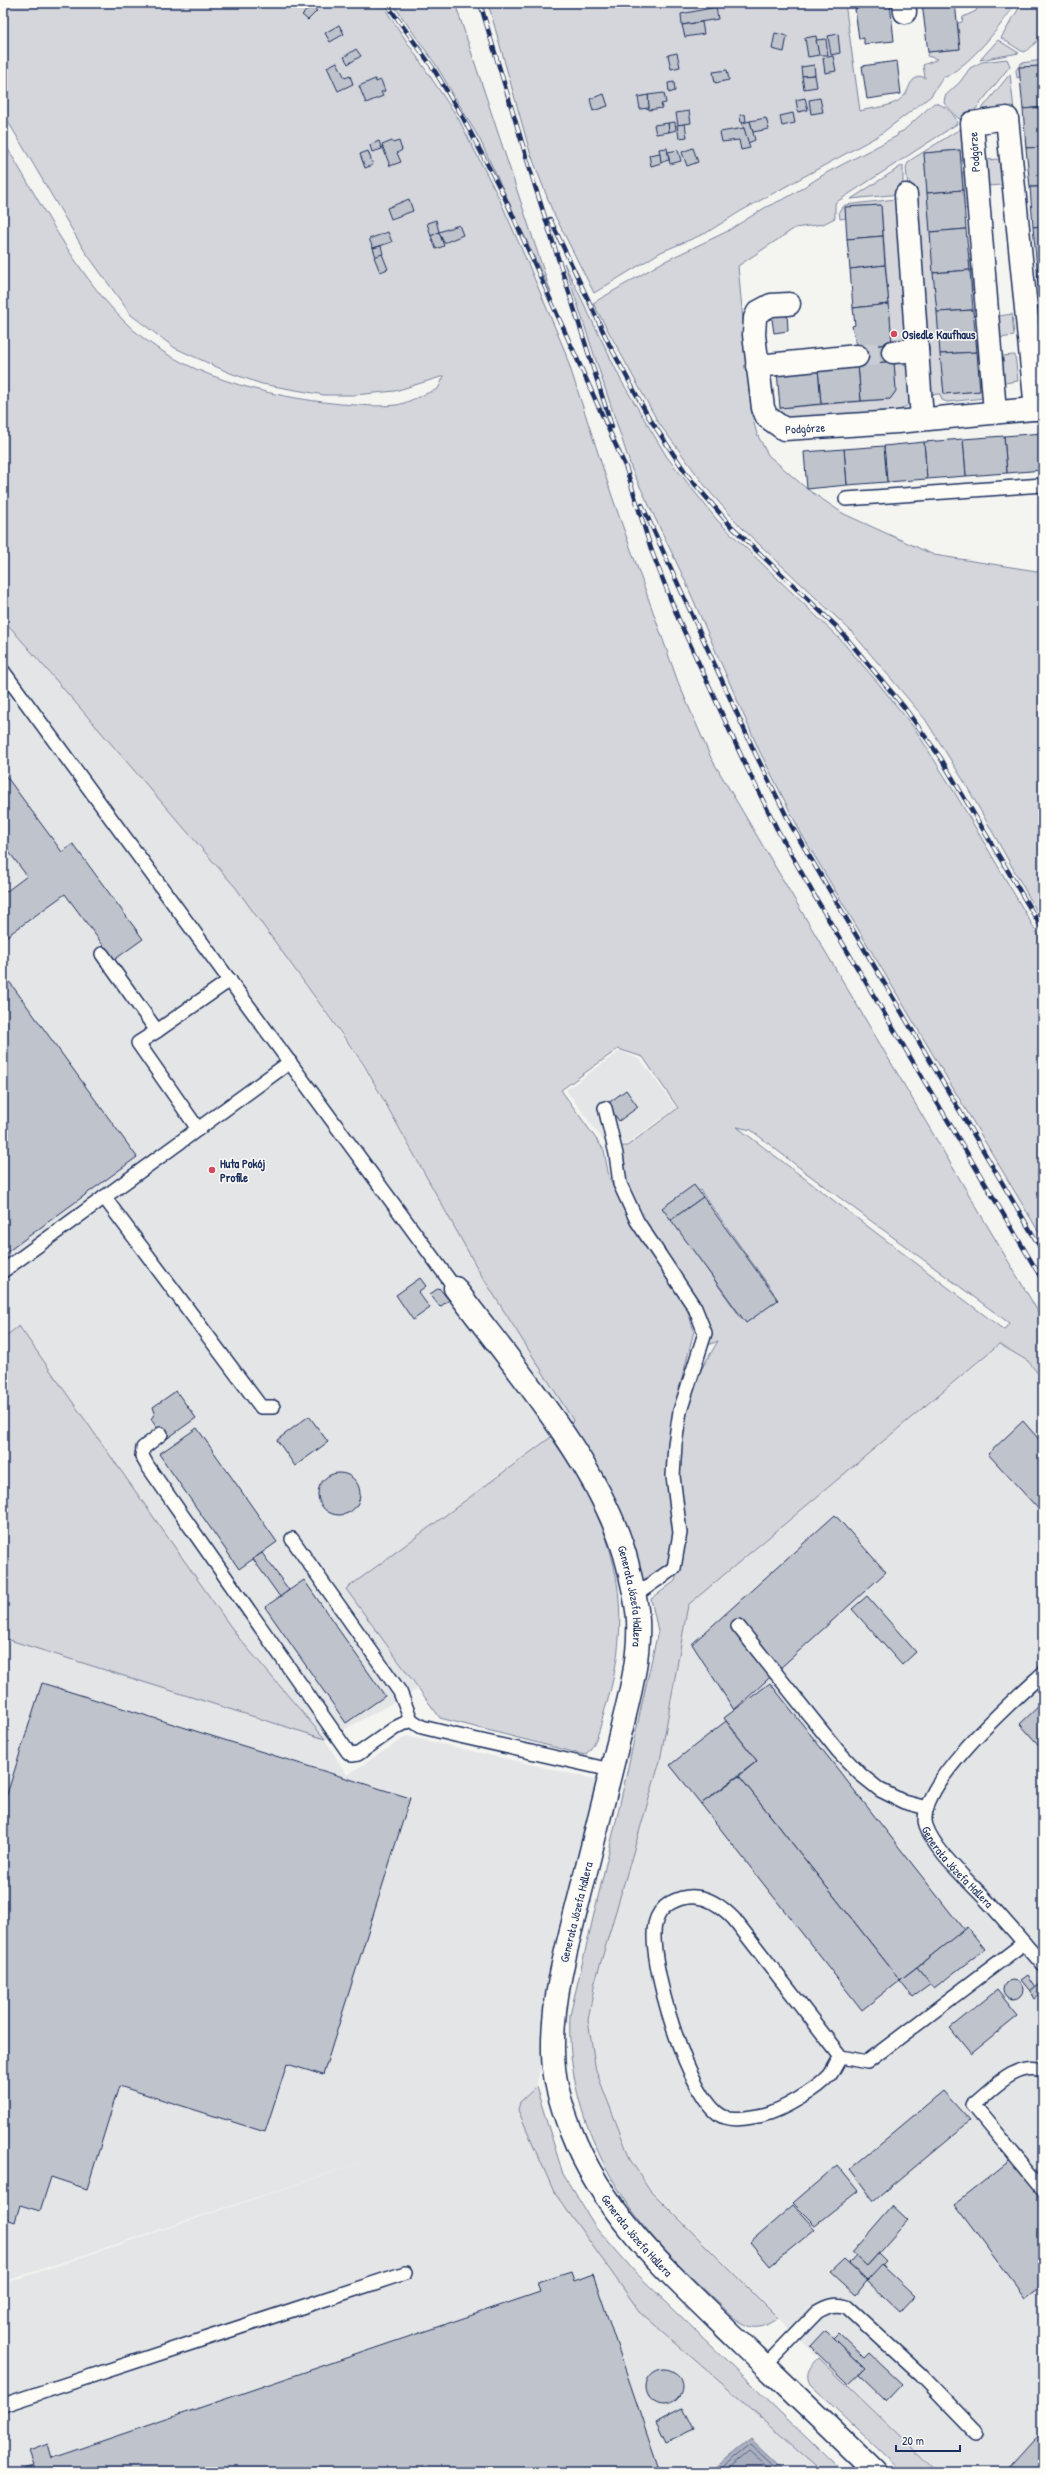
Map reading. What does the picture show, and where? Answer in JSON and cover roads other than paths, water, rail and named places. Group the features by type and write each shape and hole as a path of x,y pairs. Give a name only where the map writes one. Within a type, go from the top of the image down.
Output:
{"street":[{"name":"Podgórze","path":"788,304 771,305 758,312 754,326 757,366 763,408 770,420 784,429 922,419 1040,408 1007,118 972,122 994,412"},
{"path":"906,195 922,419"},
{"path":"893,352 917,350"},
{"path":"757,366 857,356"},
{"name":"Generała Józefa Hallera","path":"455,1288 545,1409 592,1479 616,1530 627,1562 638,1619 635,1667 611,1770 564,1954 554,2016 552,2053 558,2090 569,2127 582,2158 605,2197 642,2246 875,2472"}],"lane":[{"path":"846,499 1043,485"},
{"path":"3,671 455,1288"},
{"path":"102,954 157,1030"},
{"path":"198,1129 138,1043 230,980"},
{"path":"3,1271 290,1062"},
{"path":"605,1108 616,1154 620,1184 637,1221 695,1308 705,1333 680,1411 675,1444 673,1476 680,1533 674,1568 634,1596"},
{"path":"104,1197 261,1407 274,1406"},
{"path":"161,1434 143,1448 142,1456 147,1465 348,1752 352,1755 358,1754 395,1728 411,1720"},
{"path":"292,1539 400,1692 411,1720 422,1727 611,1770"},
{"path":"738,1626 838,1751 860,1774 880,1790 904,1802 927,1808"},
{"name":"Generała Józefa Hallera","path":"1043,1673 989,1721 941,1779 928,1803 926,1825 940,1849 1043,1965"},
{"path":"841,2057 829,2076 799,2098 775,2112 745,2119 723,2116 705,2100 688,2069 664,1991 655,1945 655,1925 658,1916 665,1906 680,1897 696,1895 722,1907 734,1919 841,2057 867,2062 1024,1943"},
{"path":"1043,2070 1026,2068 1015,2071 973,2105 1043,2190"},
{"path":"3,2405 405,2273"},
{"path":"765,2366 817,2312 826,2306 837,2304 847,2306 921,2375 976,2432"}],"water":[{"path":"751,2439 786,2472 710,2472"}],"tunnel":[{"path":"857,356 893,352"}],"railway":[{"path":"386,3 433,68 462,116 504,196 626,468 652,552 678,618 744,762 777,829 814,895 1043,1281"},
{"path":"480,3 535,186 612,427"},
{"path":"550,219 610,346 648,416 688,476 730,525 838,628 904,707 940,757 1043,930"},
{"path":"642,505 755,753 791,825 1043,1252"}],"place":[{"name":"Osiedle Kaufhaus","path":"894,334"},
{"name":"Huta Pokój Profile","path":"212,1170"}]}
